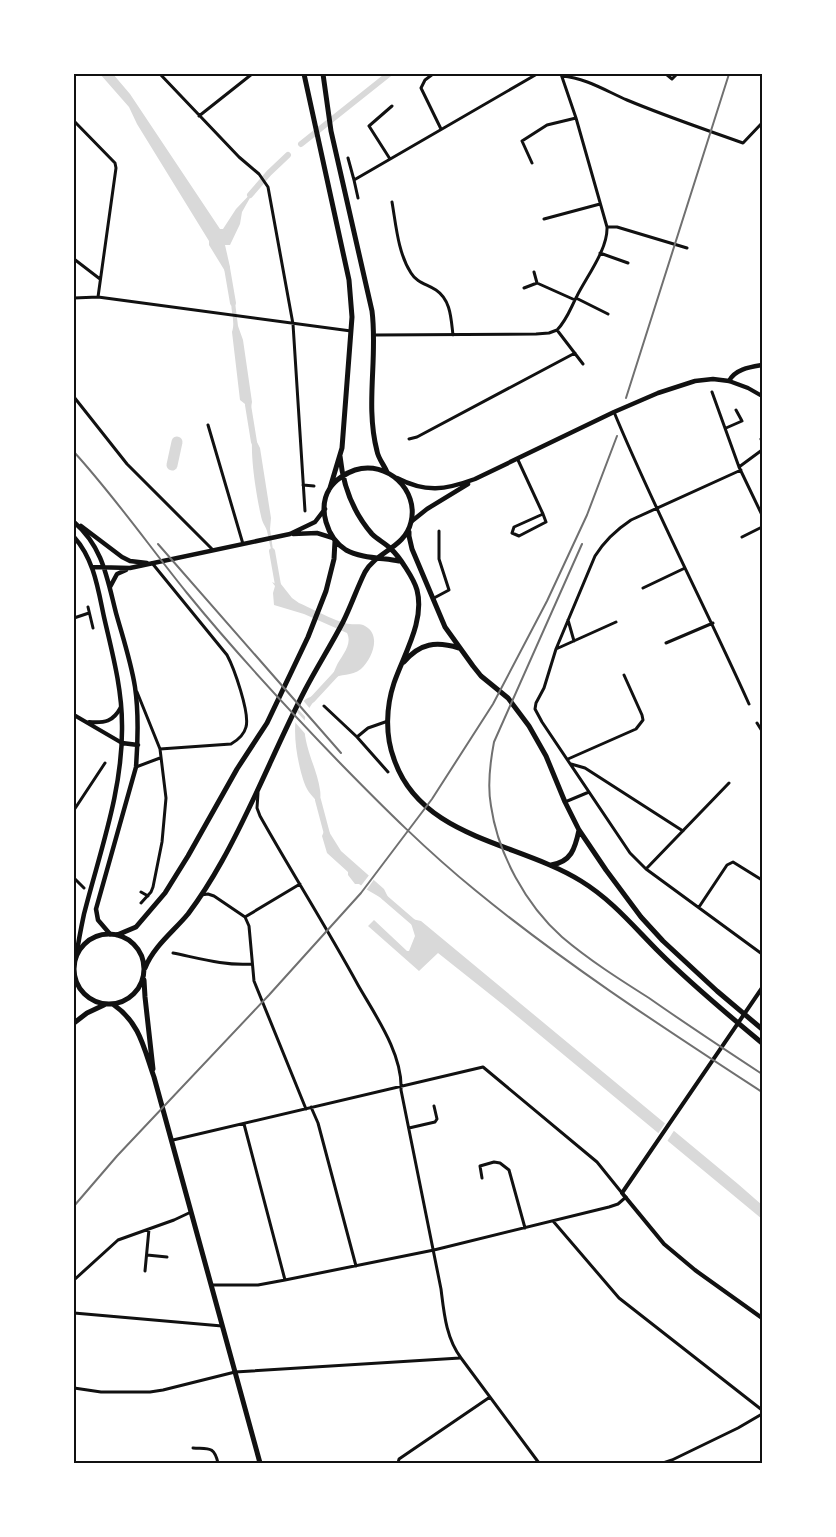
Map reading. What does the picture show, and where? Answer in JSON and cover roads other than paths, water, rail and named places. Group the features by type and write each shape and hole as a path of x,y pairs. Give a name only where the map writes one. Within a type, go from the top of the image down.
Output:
{"highway":[{"path":"304,74 349,280 352,317 340,456 342,477 359,516 372,533 383,544 392,549 415,584 419,603 414,630 393,685 388,721 390,742 398,770 411,792 428,810 460,828 579,879 601,893 694,984 762,1043"},
{"path":"323,74 331,131 372,311 375,335 372,425 377,453 387,472"},
{"path":"340,456 325,509 326,521 334,539 341,547 354,553 399,560"},
{"path":"330,488 342,477 361,469 374,468 395,476 405,487 411,500 409,536 412,549 445,627 482,676 508,698 530,726 546,756 579,830 646,923 717,991 762,1029"},
{"path":"145,968 155,950 187,915 229,849 259,790 305,689 344,620 363,576 378,557 404,539 411,523"},
{"path":"117,935 136,927 166,893 236,769 267,723 308,637 326,591 334,559 334,539"},
{"path":"400,666 409,655 426,645 442,644 459,648"},
{"path":"550,866 565,861 571,856 577,842 579,830"},
{"path":"144,976 140,987 134,995 124,1002 105,1005 95,1002 79,988 75,979 74,969 76,958 82,947 91,939 110,934 117,935 134,943 144,959 145,996 154,1077"},
{"path":"74,1023 87,1013 105,1005"},
{"path":"114,1005 130,1018 136,1027 154,1077 173,1140 260,1463"}],"main road":[{"path":"395,476 409,484 427,489 455,486 518,460 614,412 665,391 695,381 713,379 729,381 732,375 737,372 762,364"},
{"path":"411,523 433,504 475,479"},
{"path":"290,534 315,522 325,509"},
{"path":"74,522 122,557 130,561 152,563"},
{"path":"74,522 90,538 104,567 135,686 138,745 136,767 96,909 98,920 110,934"},
{"path":"110,588 117,574 130,568 152,563 290,534 317,533 334,539"},
{"path":"74,537 82,546 92,566 117,676 122,707 122,744 118,777 109,825 84,916 76,958"},
{"path":"92,566 130,568"},
{"path":"122,744 138,745"}],"street":[{"path":"160,74 239,157 259,174 268,187 293,324 305,511"},
{"path":"200,116 252,74"},
{"path":"433,74 425,80 421,88 441,129"},
{"path":"354,180 536,74"},
{"path":"666,74 672,80 677,74"},
{"path":"375,335 536,334 549,333 557,330 564,324 600,253 607,227 562,75 578,78 701,129 743,143 762,123"},
{"path":"390,159 370,126 392,106"},
{"path":"532,163 522,141 547,125 576,118"},
{"path":"74,121 115,162 116,168 98,297"},
{"path":"348,158 358,198"},
{"path":"392,202 398,237 405,261 411,273 421,284 436,290 446,300 451,314 453,335"},
{"path":"544,219 600,204"},
{"path":"607,227 617,227 687,248"},
{"path":"600,253 628,263"},
{"path":"74,259 100,279"},
{"path":"534,272 537,283"},
{"path":"524,288 537,283 608,314"},
{"path":"74,298 98,297 351,331"},
{"path":"557,330 583,364"},
{"path":"409,439 417,437 575,353"},
{"path":"729,381 762,396"},
{"path":"712,392 740,468 762,512"},
{"path":"74,397 128,464 213,550"},
{"path":"726,428 742,421 736,410"},
{"path":"614,412 656,508 713,623 749,704"},
{"path":"208,425 243,544"},
{"path":"762,450 740,468 620,527 604,543 595,556 568,620 535,709 630,852 646,869 762,954"},
{"path":"518,460 546,522 519,536 512,533 514,527 542,514"},
{"path":"303,485 314,486"},
{"path":"742,537 762,527"},
{"path":"434,598 449,590 439,559 439,531"},
{"path":"152,563 227,655 247,713 247,724 243,734 231,744 160,748"},
{"path":"643,588 685,568"},
{"path":"88,607 93,628"},
{"path":"74,618 89,613"},
{"path":"568,620 574,641"},
{"path":"556,649 616,622"},
{"path":"666,643 713,623"},
{"path":"568,759 636,730 640,725 642,714 624,675"},
{"path":"135,686 160,748 166,798 162,842 153,887 148,896 141,902"},
{"path":"324,706 388,772"},
{"path":"87,722 104,723 110,721 118,714 122,707"},
{"path":"74,714 122,744"},
{"path":"356,737 368,728 388,721"},
{"path":"757,723 762,731"},
{"path":"136,767 160,758"},
{"path":"74,810 104,762"},
{"path":"570,764 585,768 683,831"},
{"path":"646,869 729,783"},
{"path":"259,790 257,802 260,816 330,935 394,1051 434,1250 446,1322 452,1342 461,1358 539,1463"},
{"path":"565,802 589,792"},
{"path":"699,908 727,865 733,862 762,880"},
{"path":"74,878 84,888"},
{"path":"246,917 300,884"},
{"path":"141,892 148,896"},
{"path":"201,895 208,894 214,896 246,917 249,926 254,981 306,1109"},
{"path":"173,953 243,965 251,964"},
{"path":"622,1193 762,989"},
{"path":"173,1140 483,1067 597,1162 664,1244 762,1318"},
{"path":"409,1128 435,1122 437,1119 434,1106"},
{"path":"311,1108 318,1123 356,1266"},
{"path":"244,1124 285,1280"},
{"path":"482,1178 480,1166 494,1162 500,1163 508,1170 525,1228"},
{"path":"212,1285 258,1285 434,1250 618,1204 626,1197"},
{"path":"74,1280 114,1242 191,1212"},
{"path":"553,1221 619,1298 762,1410"},
{"path":"145,1271 149,1229"},
{"path":"147,1255 166,1257"},
{"path":"74,1313 222,1326"},
{"path":"74,1388 100,1392 150,1392 234,1372 461,1358"},
{"path":"398,1463 399,1460 490,1396"},
{"path":"663,1463 738,1428 762,1414"},
{"path":"193,1448 214,1451 218,1463"}],"waterway":[{"path":"301,144 389,74"},
{"path":"250,195 288,155"},
{"path":"227,268 233,303"},
{"path":"248,405 254,442"},
{"path":"172,465 177,442"},
{"path":"272,551 278,585"},
{"path":"312,700 337,673"},
{"path":"318,800 327,834"},
{"path":"384,897 413,922"}],"railway":[{"path":"626,398 729,74"},
{"path":"74,1206 117,1156 269,995 361,893 432,799 493,704 547,601 587,515 617,436"},
{"path":"74,452 118,504 205,615 281,701 340,763 423,844 475,890 544,944 762,1092"},
{"path":"158,544 341,753"},
{"path":"582,544 494,742 489,790 500,842 507,860 526,894 537,910 562,937 604,969 762,1074"}]}
